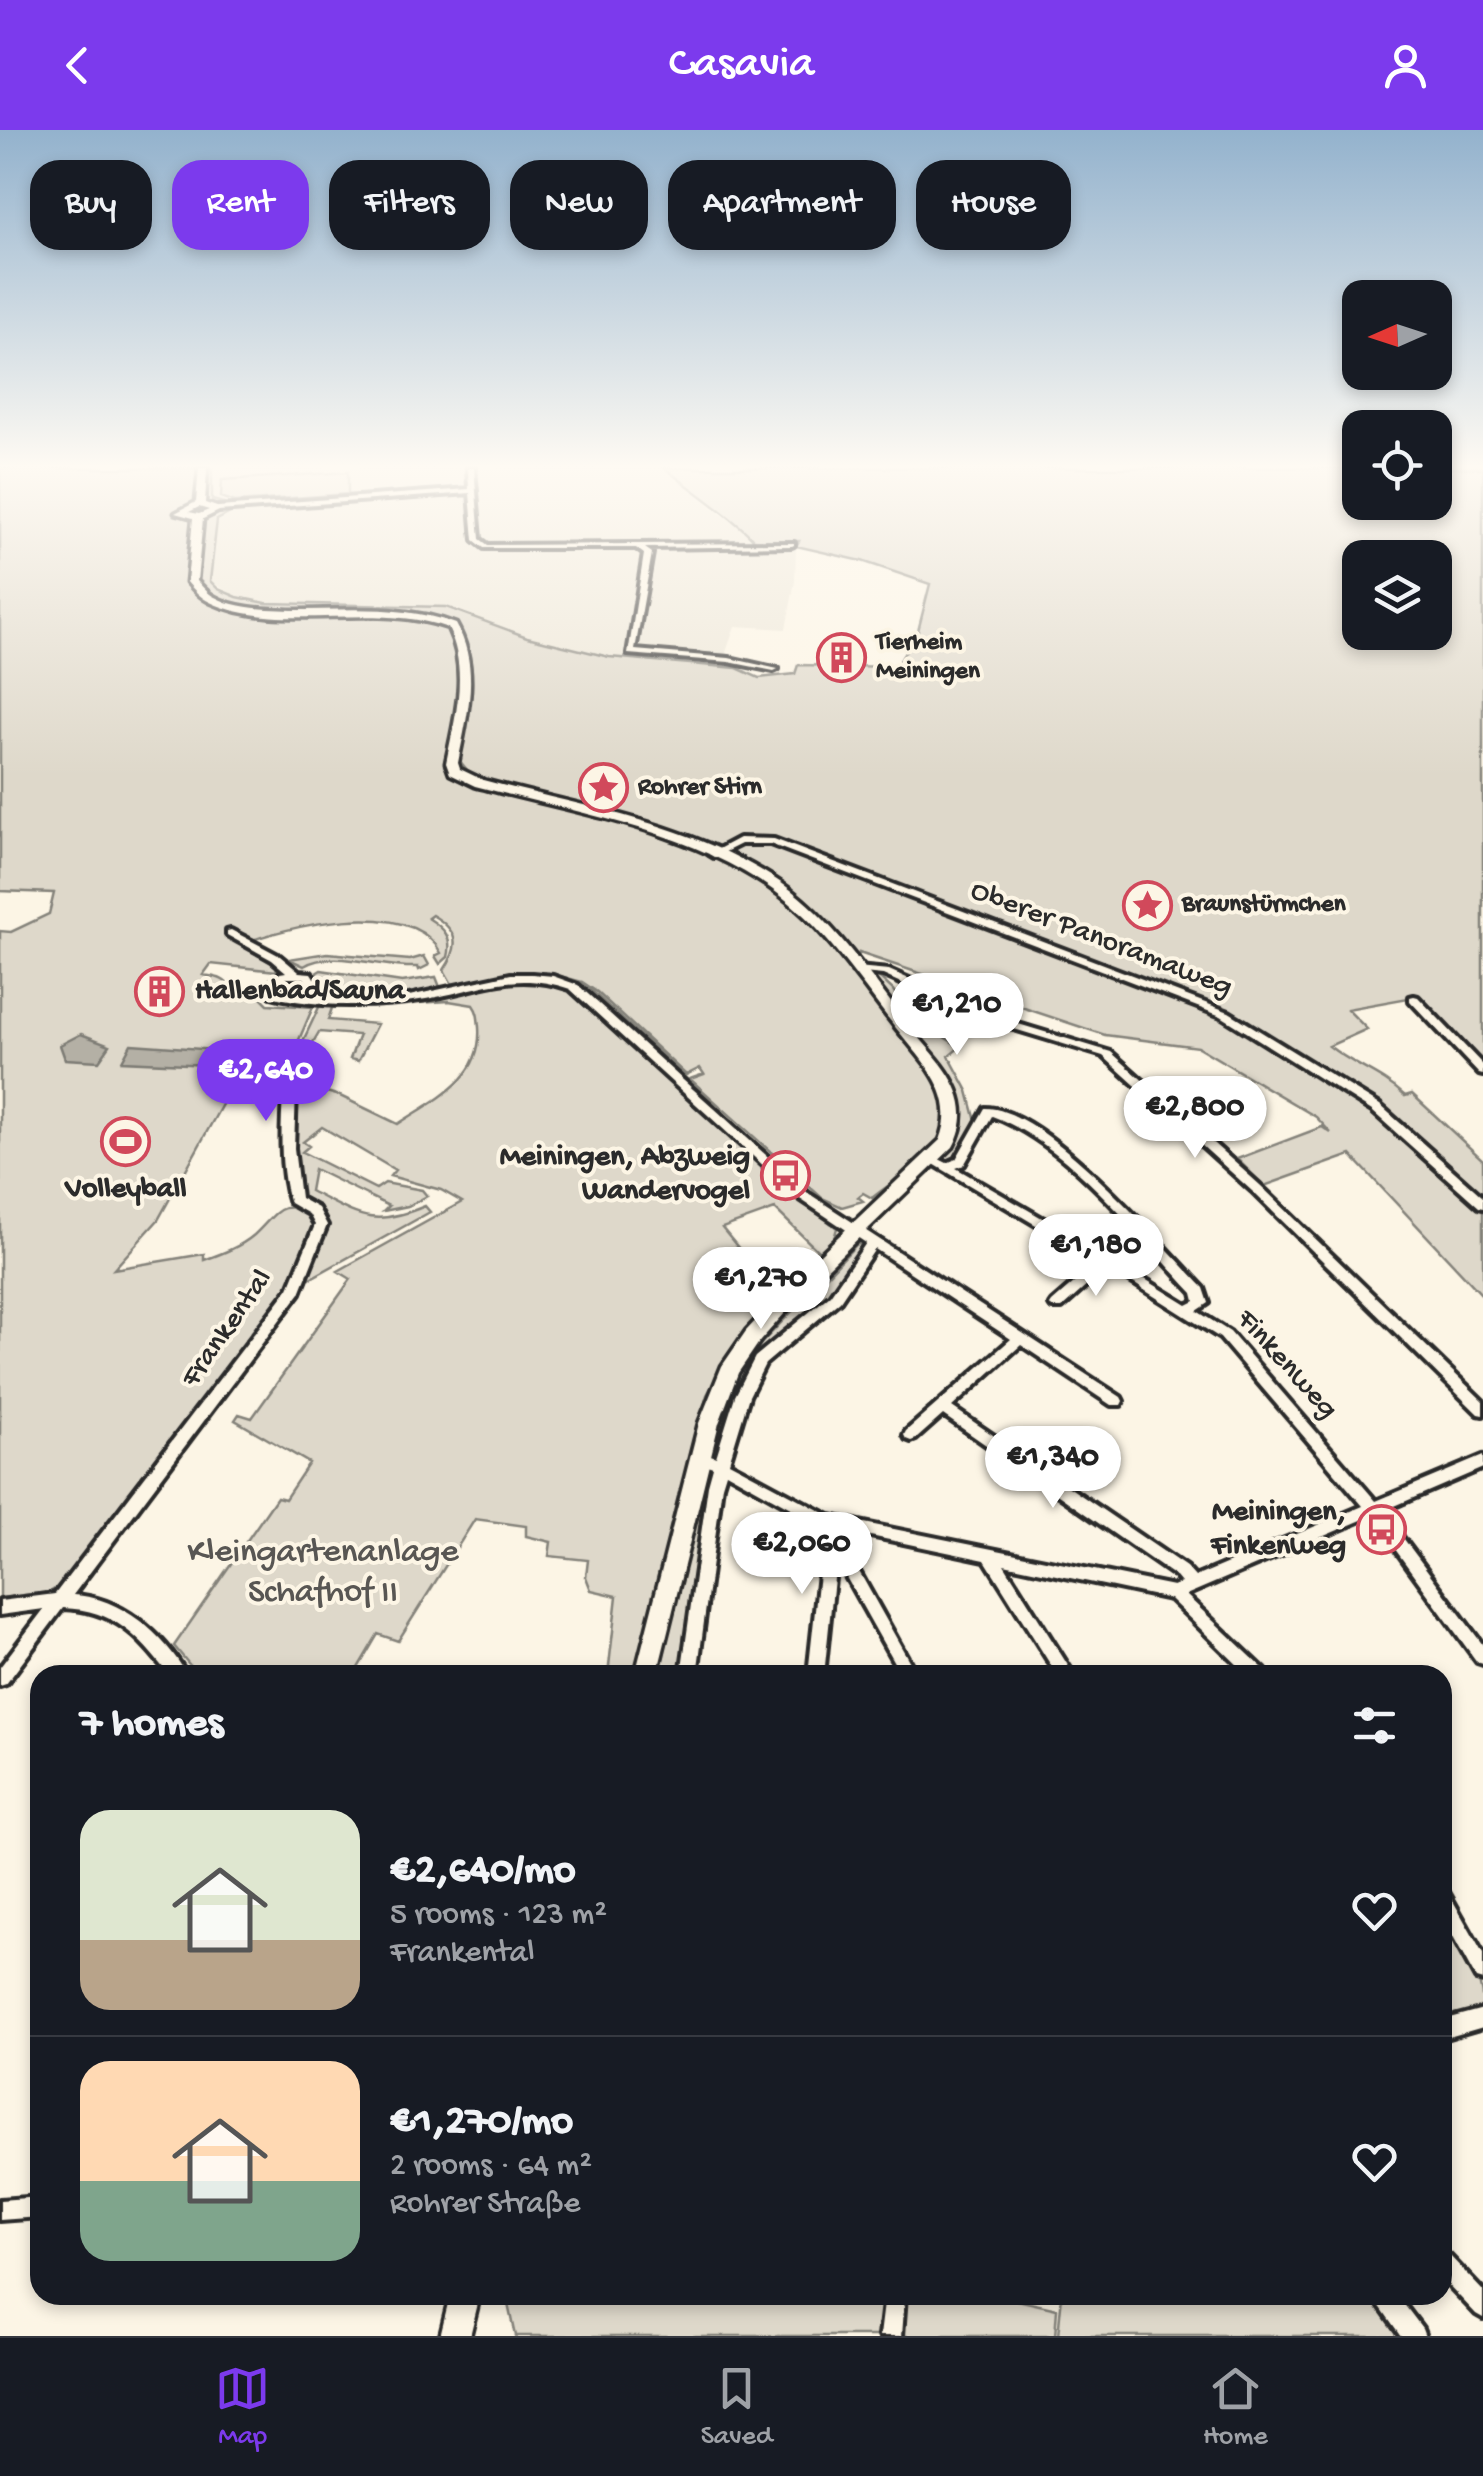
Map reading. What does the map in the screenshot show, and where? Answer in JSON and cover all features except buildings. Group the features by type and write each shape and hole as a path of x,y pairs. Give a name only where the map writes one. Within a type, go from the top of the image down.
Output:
{"main road":[{"path":"193,571 196,588 216,600 276,612 426,616 452,626 459,639 465,694 452,763 454,772 478,783 714,854 783,890 808,912 949,1086 956,1106 955,1125 940,1163 854,1229 741,1352 715,1402 709,1460 649,1665"},
{"path":"455,2336 462,2305"}],"street":[{"path":"645,571 631,652 730,660 774,669"},
{"name":"Oberer Panoramaweg","path":"714,854 739,840 771,841 1226,1014 1376,1108 1483,1204"},
{"path":"231,933 276,958 295,974 310,978 318,992 329,998"},
{"path":"857,970 886,972 988,1018 1106,1054 1256,1188 1483,1410"},
{"path":"295,974 274,981 272,991 286,997 412,999 514,976 566,983 592,1000 786,1181 1116,1401"},
{"path":"1414,999 1483,1072"},
{"name":"Frankental","path":"61,1601 296,1290 321,1224 314,1212 294,1200 287,1122 292,1061"},
{"path":"940,1163 960,1162 989,1111 1028,1126 1070,1161 1199,1292 1202,1303 1189,1310"},
{"name":"Finkenweg","path":"940,1163 1225,1334 1373,1508 1483,1656"},
{"path":"691,1665 709,1460 752,1374 770,1352 835,1298 874,1242"},
{"path":"1057,1306 1108,1261"},
{"path":"911,1434 1020,1338"},
{"path":"943,1408 1180,1572 1191,1584"},
{"path":"709,1460 827,1521 1174,1594 1249,1665"},
{"path":"1174,1594 1483,1462"},
{"path":"817,1665 829,1555 827,1521"},
{"path":"827,1521 835,1543 903,1665"},
{"path":"989,1554 1060,1665"},
{"path":"0,1608 61,1601 112,1608 130,1618 170,1665"},
{"path":"0,1678 61,1601"},
{"path":"1452,1916 1483,1972"},
{"path":"1452,2027 1483,2018"},
{"path":"0,2210 30,2208"},
{"path":"1452,2273 1483,2307"},
{"path":"891,2336 894,2305"},
{"path":"1391,2305 1414,2336"}],"shaded area":[{"path":"211,571 795,571 786,629 735,626 724,658 649,654 647,658 609,657 527,637 457,609 281,605 237,597 210,581"},
{"path":"81,1034 110,1045 99,1061 65,1059 60,1045"},
{"path":"131,1044 217,1050 209,1065 122,1061"}],"green space":[{"path":"0,571 211,571 210,581 218,589 266,603 446,607 527,637 609,657 737,668 759,678 795,674 798,665 896,667 918,631 930,584 891,571 1342,571 1342,650 1452,650 1452,571 1483,571 1483,1065 1419,996 1347,1009 1367,1029 1329,1046 1405,1096 1412,1094 1483,1160 1483,1296 1351,1155 1264,1186 1237,1159 1322,1127 1331,1133 1316,1117 1198,1047 1105,1035 859,953 854,977 917,1052 942,1096 946,1117 942,1135 920,1162 872,1198 863,1193 858,1197 863,1201 842,1207 822,1198 690,1079 704,1074 700,1068 686,1075 582,982 548,973 576,981 594,993 780,1165 776,1167 588,991 570,982 537,975 452,984 444,970 455,946 452,932 432,915 428,918 443,929 449,944 448,957 440,964 435,956 441,953 425,935 402,924 344,920 314,924 242,944 276,966 277,971 211,964 203,975 223,980 231,990 258,994 268,1004 313,1007 295,1049 286,1059 287,1070 230,1090 158,1220 114,1269 204,1254 204,1260 243,1243 279,1210 293,1208 313,1215 316,1226 290,1290 62,1584 50,1592 0,1598 0,931 11,932 49,914 54,893 0,891","holes":["457,627 470,657 471,692 459,760 468,771 453,777 444,766 459,680 455,646 448,629"]},
{"path":"327,953 410,960 424,956 429,965 419,970 329,959 304,966 289,959"},
{"path":"321,970 402,982 436,977 440,987 394,997 350,997 351,993 333,996 323,991 316,973"},
{"path":"878,976 893,990 908,1014 960,1047 949,1056 968,1091 977,1125 955,1160 943,1159 963,1126 963,1108 956,1089 913,1028 868,979"},
{"name":"Kleingartenanlage Schafhof II","path":"543,980 566,987 588,1002 785,1188 837,1228 833,1242 801,1273 796,1272 819,1252 775,1209 722,1228 740,1250 731,1259 773,1302 733,1347 707,1395 640,1665 609,1665 617,1596 591,1590 586,1577 588,1560 549,1556 551,1542 526,1536 526,1526 475,1519 398,1641 378,1634 360,1665 190,1665 174,1646 277,1497 285,1499 309,1463 235,1420 239,1414 252,1418 351,1279 338,1271 462,1202 441,1190 390,1176 395,1170 322,1127 303,1142 309,1146 302,1152 376,1189 385,1183 422,1190 427,1196 408,1206 384,1211 389,1206 314,1169 310,1191 365,1216 391,1217 425,1206 430,1212 311,1278 303,1274 326,1223 314,1205 298,1196 293,1171 293,1082 340,1096 398,1124 454,1086 473,1061 478,1045 478,1017 473,1005 449,1001 418,1003 501,981"},
{"path":"320,1005 351,1006 332,1008 328,1020 377,1024 358,1061 350,1059 359,1035 319,1032 303,1060 294,1060"},
{"path":"857,1244 865,1245 831,1297 769,1348 720,1448 710,1450 735,1378 747,1358"},
{"path":"706,1471 712,1473 686,1665 659,1665"},
{"path":"1452,1941 1476,1973 1483,2011 1452,2020"},
{"path":"508,2305 1039,2305 1057,2309 1055,2336 515,2336"},
{"path":"1061,2305 1385,2305 1409,2336 1058,2336"}],"place":[{"name":"Tierheim Meiningen","path":"841,657"},
{"name":"Rohrer Stirn","path":"603,788"},
{"name":"Braunstürmchen","path":"1147,905"},
{"name":"Hallenbad/Sauna","path":"160,992"},
{"name":"Volleyball","path":"126,1141"},
{"name":"Meiningen, Abzweig Wandervogel","path":"785,1175"},
{"name":"Meiningen, Finkenweg","path":"1381,1530"}]}
